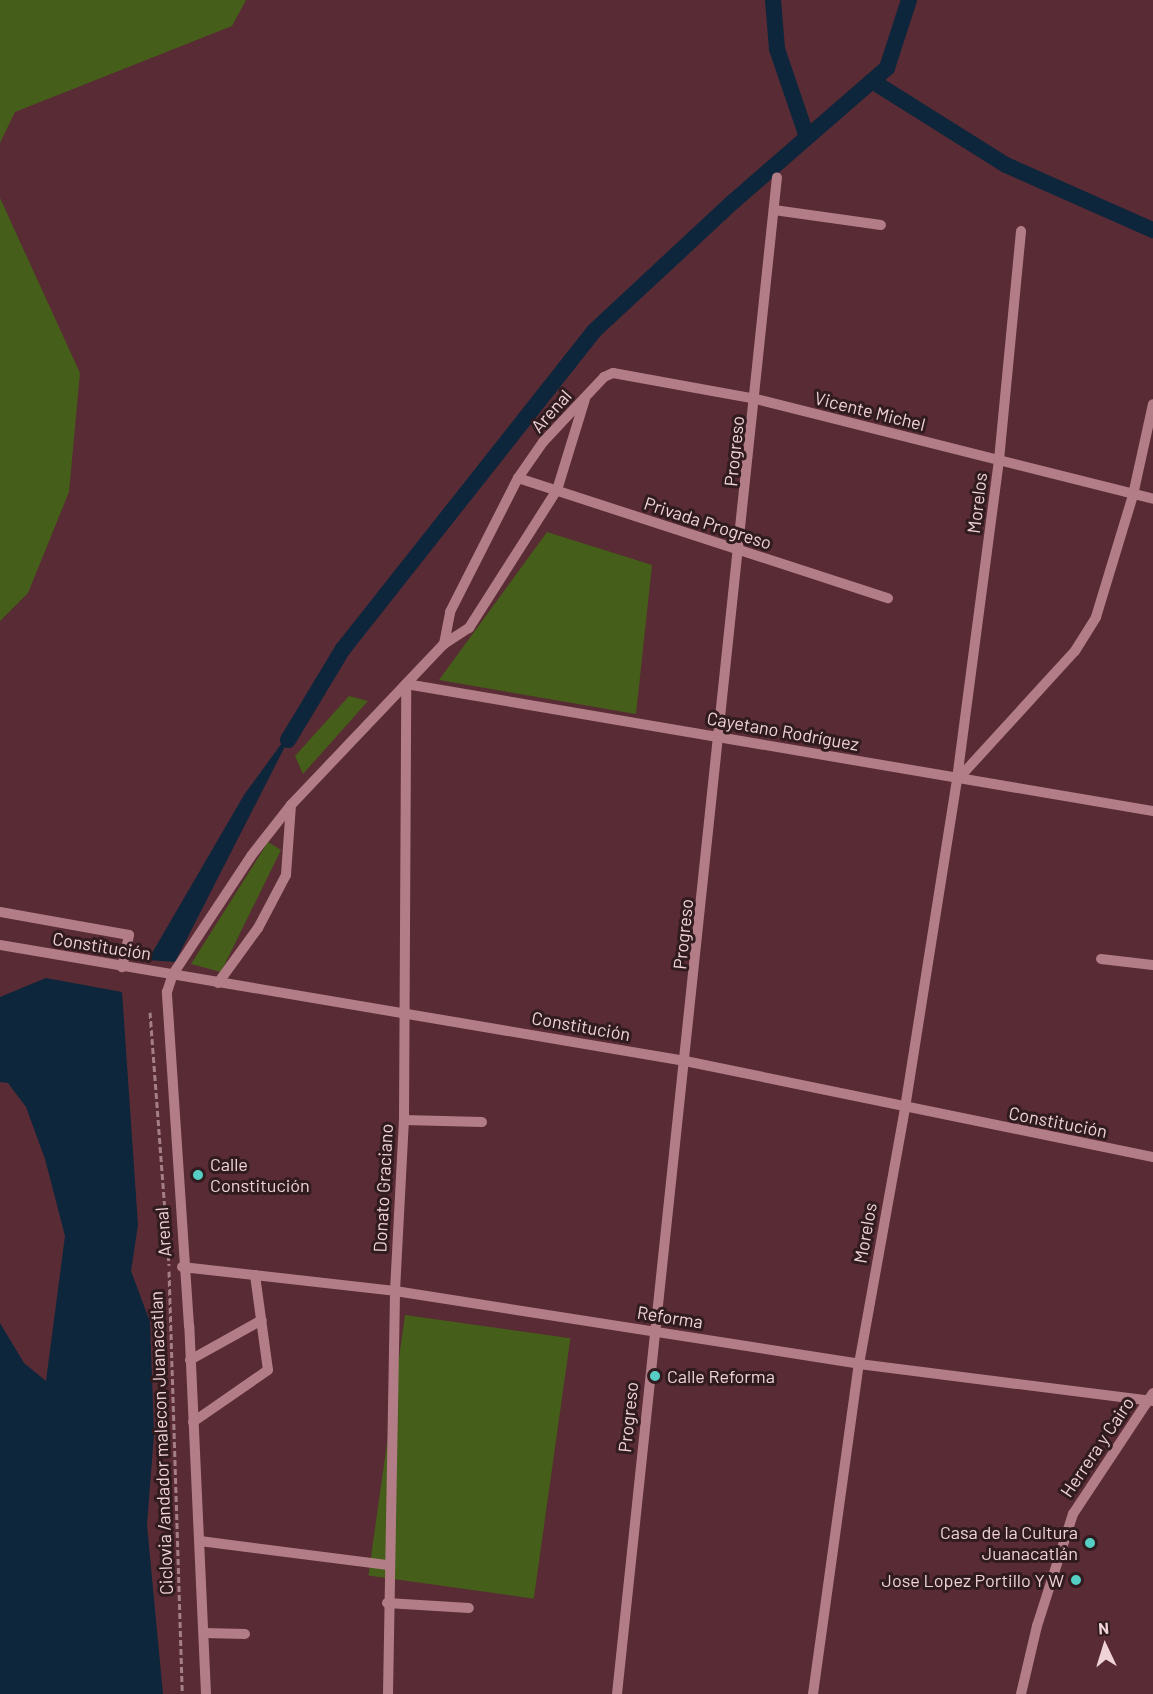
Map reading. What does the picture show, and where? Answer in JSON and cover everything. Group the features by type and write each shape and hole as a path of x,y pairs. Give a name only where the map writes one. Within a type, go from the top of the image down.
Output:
{"street":[{"name":"Progreso","path":"616,1694 721,736 777,177"},
{"path":"774,210 882,225"},
{"name":"Morelos","path":"813,1694 859,1364 905,1108 957,779 999,460 1021,231"},
{"name":"Vicente Michel","path":"586,396 603,377 625,372 756,399 1153,499"},
{"name":"Arenal","path":"444,644 450,612 518,478 543,442 586,396"},
{"name":"Arenal","path":"206,1694 190,1360 165,1012 173,974 251,856 291,805 444,644 469,628 557,490 586,396"},
{"path":"957,779 1075,651 1096,616 1133,495 1153,404"},
{"name":"Privada Progreso","path":"518,478 888,598"},
{"name":"Cayetano Rodríguez","path":"406,684 1153,811"},
{"name":"Donato Graciano","path":"388,1694 387,1603 395,1291 404,1120 406,684"},
{"path":"218,983 258,928 285,875 291,805"},
{"path":"0,912 129,935 122,967"},
{"name":"Constitución","path":"0,945 686,1061 905,1108 1153,1157"},
{"path":"1101,958 1153,965"},
{"path":"404,1120 482,1122"},
{"name":"Reforma","path":"182,1267 395,1291 859,1364 1151,1398"},
{"path":"193,1422 268,1370 255,1275"},
{"path":"190,1360 261,1320"},
{"name":"Herrera y Cairo","path":"1021,1694 1037,1626 1073,1514 1151,1398"},
{"path":"200,1541 388,1565"},
{"path":"387,1603 469,1608"},
{"path":"204,1633 245,1634"}],"path":[{"name":"Ciclovia /andador malecon Juanacatlan","path":"150,1012 163,1153 174,1366 182,1694"}],"green space":[{"path":"0,0 246,0 232,26 15,112 0,143"},
{"path":"0,198 80,373 69,492 28,593 0,621"},
{"path":"547,532 652,565 636,714 439,680"},
{"path":"349,696 368,701 303,774 295,756"},
{"path":"268,842 281,850 221,972 191,964"},
{"path":"405,1315 570,1338 534,1599 368,1575"}],"water":[{"path":"298,721 175,962 148,960 244,795"},
{"path":"46,978 122,992 138,1225 131,1271 150,1322 154,1434 147,1525 163,1694 0,1694 0,1323 24,1363 46,1381 65,1236 45,1159 26,1107 8,1083 0,1082 0,997"}],"waterway":[{"path":"773,0 777,49 807,137"},
{"path":"288,740 343,649 594,331 734,201 887,68 909,0"},
{"path":"872,81 1006,165 1153,230"}],"place":[{"name":"Calle Constitución","path":"198,1175"},
{"name":"Calle Reforma","path":"655,1376"},
{"name":"Casa de la Cultura Juanacatlán","path":"1090,1543"},
{"name":"Jose Lopez Portillo Y W","path":"1076,1580"}]}
